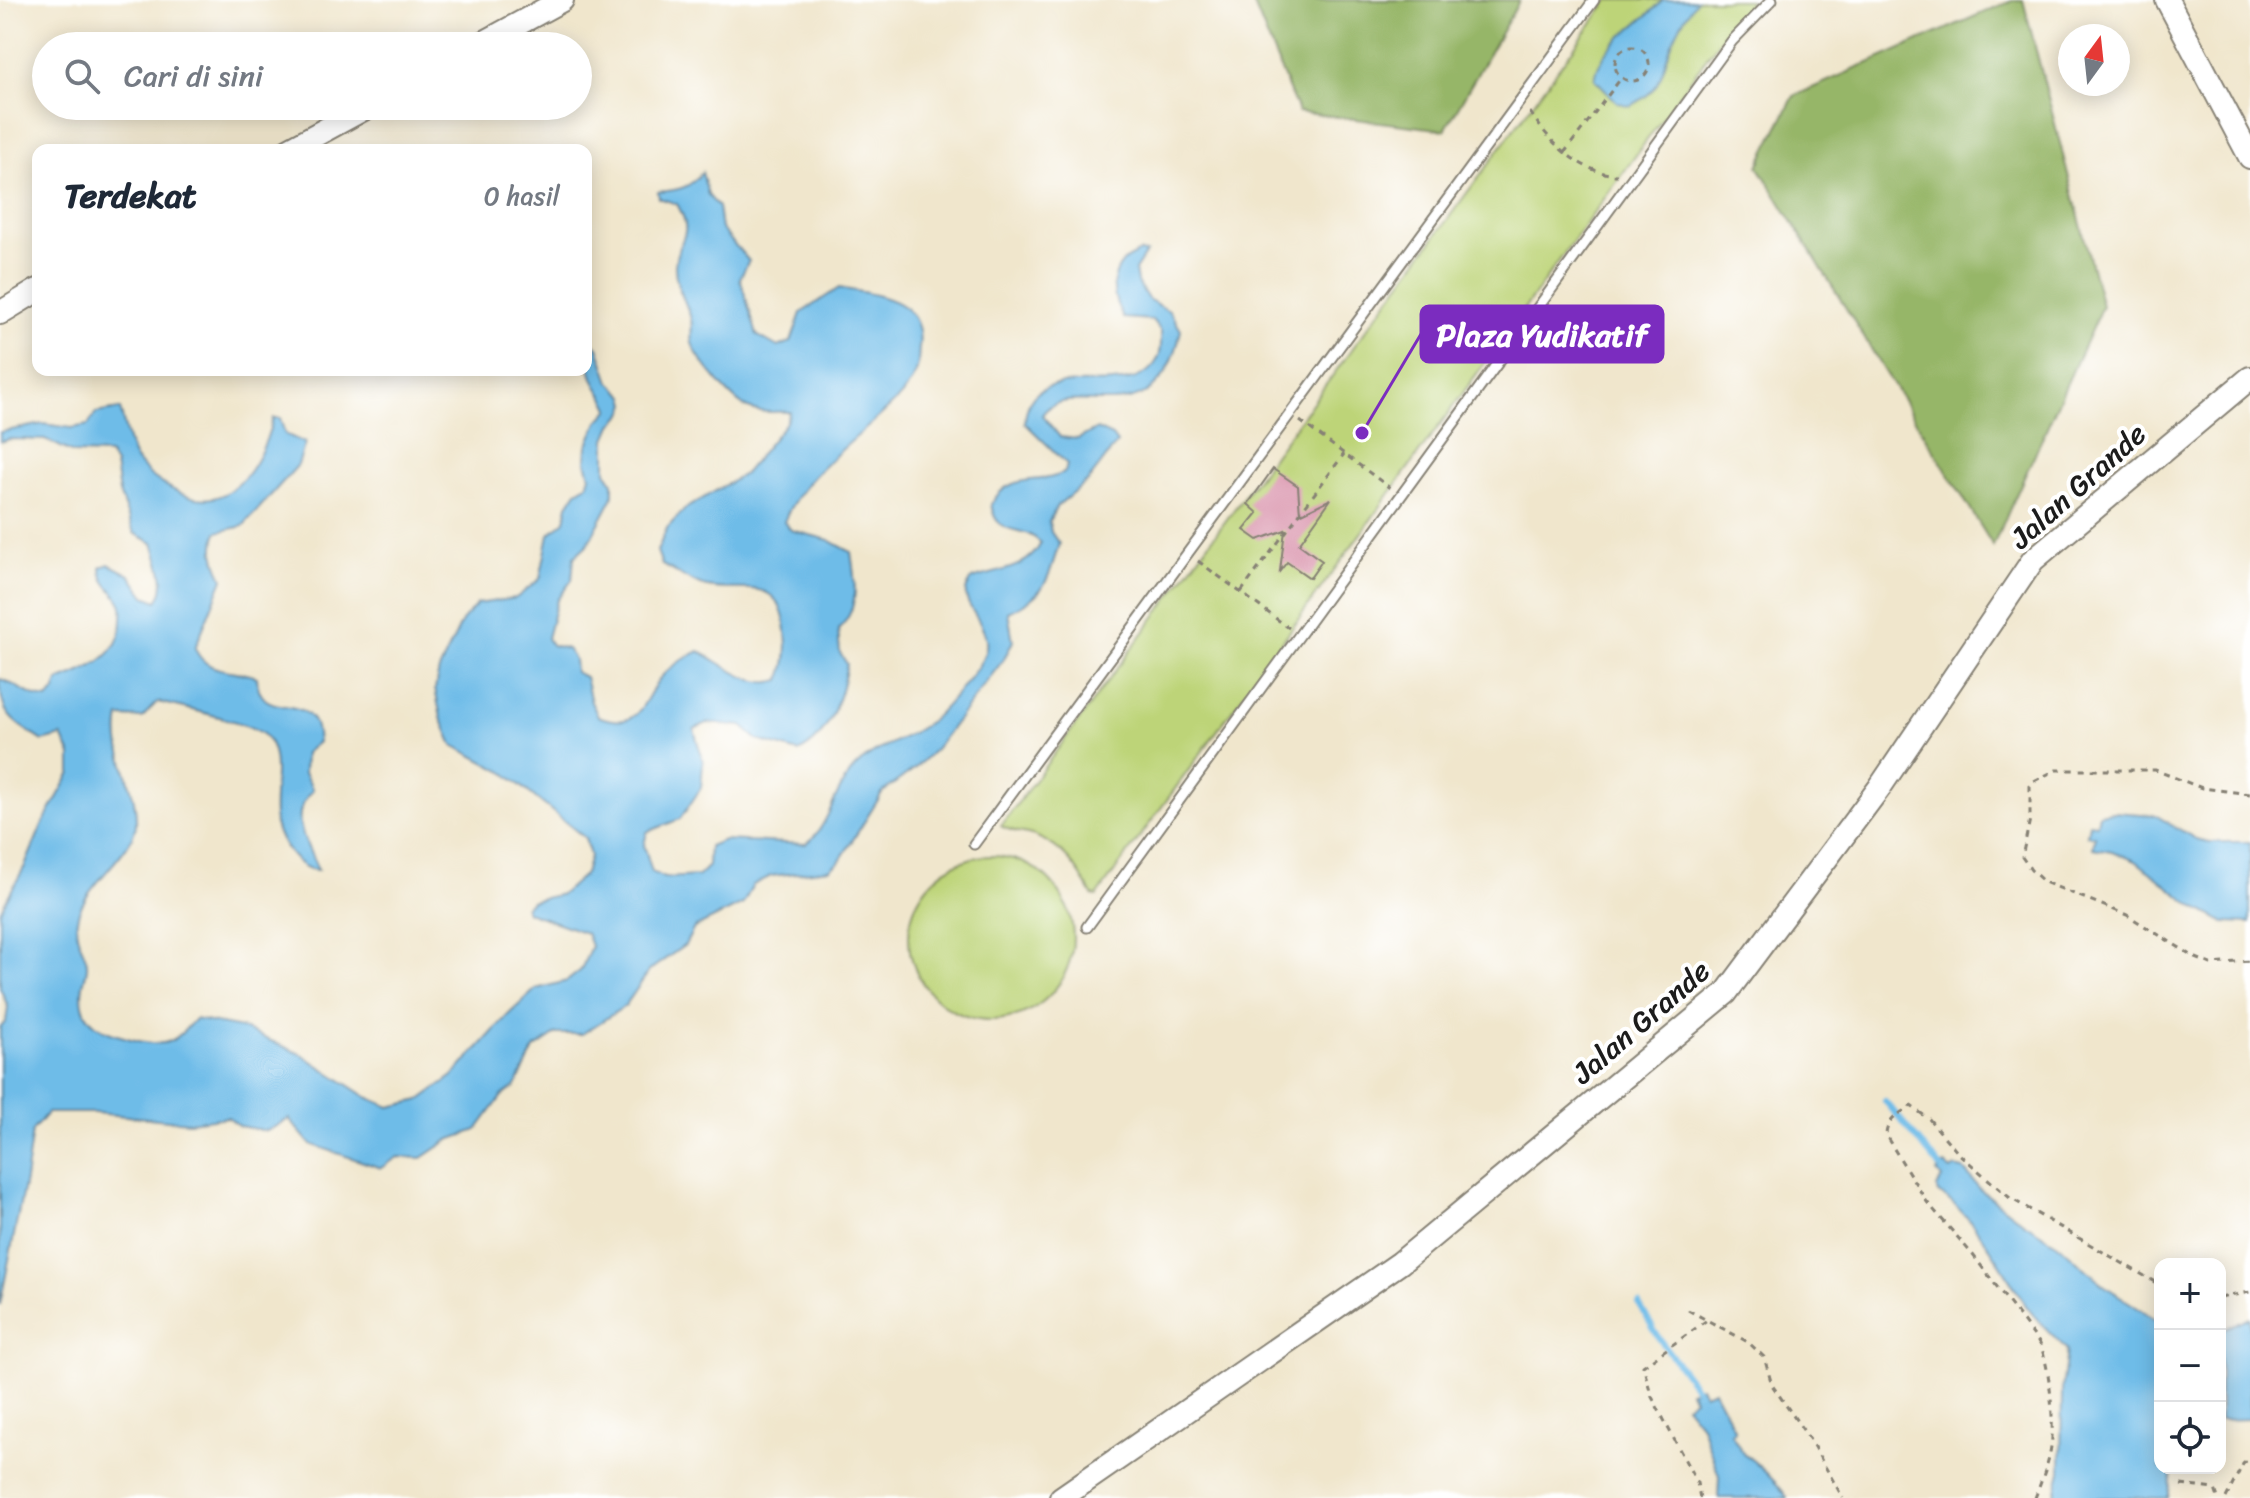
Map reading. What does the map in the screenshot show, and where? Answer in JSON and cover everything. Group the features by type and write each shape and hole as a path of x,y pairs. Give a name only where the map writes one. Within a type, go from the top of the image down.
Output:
{"street":[{"path":"504,32 562,0"},
{"path":"2167,0 2250,157"},
{"path":"299,144 343,120"},
{"path":"0,313 32,294"},
{"name":"Jalan Grande","path":"1061,1498 1400,1263 1726,993 1880,787 2033,560 2250,378"}],"lane":[{"path":"974,844 1594,0"},
{"path":"1087,927 1732,41 1772,0"}],"path":[{"path":"1633,47 1643,51 1649,59 1648,70 1642,78 1631,81 1622,77 1616,69 1616,58 1623,50 1633,47"},
{"path":"1564,153 1622,77"},
{"path":"1521,99 1543,132 1564,153 1599,174 1633,176"},
{"path":"1291,414 1400,496"},
{"path":"1241,592 1344,454"},
{"path":"1189,554 1299,635"},
{"path":"2250,794 2202,788 2155,770 2056,770 2030,786 2030,819 2022,857 2044,882 2127,915 2196,958 2211,964 2250,961"},
{"path":"2035,1498 2047,1466 2052,1439 2047,1360 2040,1344 1973,1255 1927,1202 1886,1136 1892,1118 1911,1106 1929,1119 1958,1153 2010,1198 2154,1282"},
{"path":"2226,1297 2250,1292"},
{"path":"1688,1310 1748,1342 1764,1357 1772,1385 1810,1440 1843,1498"},
{"path":"1700,1498 1697,1483 1652,1397 1643,1366 1707,1320"},
{"path":"2226,1498 2243,1464 2250,1458"},
{"path":"2181,1485 2215,1489 2218,1498"}],"green space":[{"path":"1252,0 1520,0 1445,130 1298,112"},
{"path":"1609,0 1750,0 1747,12 1719,41 1097,896 1092,895 1076,869 1055,847 1037,837 1001,826"},
{"path":"2012,0 2023,0 2102,306 1993,546 1758,166 1794,96"},
{"path":"991,856 1022,862 1049,880 1067,907 1073,938 1067,969 1049,996 1022,1014 991,1020 960,1014 933,996 915,969 909,938 915,907 933,880 960,862"}],"water":[{"path":"1663,0 1697,0 1676,34 1656,86 1629,106 1617,102 1595,79 1599,66 1613,44"},
{"path":"702,172 708,195 718,207 721,229 749,261 740,278 757,335 778,347 791,342 801,313 839,288 882,297 907,309 919,331 918,360 916,372 906,390 813,478 791,507 784,522 791,530 829,540 851,552 855,594 850,612 838,629 840,653 847,664 832,715 818,737 798,752 758,740 742,726 707,723 694,729 703,762 701,788 680,819 647,832 644,845 652,872 664,878 698,876 708,866 709,846 724,840 806,844 820,829 851,772 877,751 928,723 966,682 983,658 986,648 983,629 966,597 967,587 972,579 1020,564 1036,552 1041,543 1026,533 1004,527 994,515 991,504 1008,486 1056,476 1065,472 1067,464 1025,423 1030,401 1044,389 1062,384 1129,380 1147,372 1159,356 1161,331 1152,320 1123,318 1114,290 1115,276 1123,262 1140,252 1146,253 1135,270 1137,282 1148,299 1169,311 1181,330 1169,366 1153,387 1134,398 1054,404 1042,415 1060,437 1078,439 1097,429 1112,436 1117,443 1088,481 1057,506 1049,521 1051,532 1059,544 1038,593 1008,612 1013,641 1004,659 935,749 883,792 839,862 829,869 771,876 753,885 743,904 694,928 685,945 650,970 625,1006 582,1034 556,1034 534,1049 516,1086 502,1096 477,1130 449,1140 422,1158 398,1157 381,1168 310,1144 289,1119 267,1131 239,1126 228,1117 189,1122 95,1113 47,1113 32,1131 0,1305 0,1028 6,1021 8,1007 0,988 0,911 71,773 71,755 62,736 43,741 10,717 2,702 0,679 48,699 58,681 91,667 110,652 120,632 122,608 103,578 101,567 109,564 130,575 145,596 157,601 163,581 153,543 134,533 119,493 115,464 109,454 73,453 47,440 10,439 0,442 0,432 43,424 72,428 88,425 96,413 120,409 132,451 145,470 172,489 192,497 210,498 225,494 239,484 260,454 273,418 280,418 285,434 305,443 298,465 243,526 217,532 214,550 223,579 195,648 200,657 213,667 257,677 264,698 299,709 314,722 318,742 305,753 304,773 313,790 305,800 300,819 304,838 318,870 297,861 277,831 274,814 275,764 270,742 263,734 228,719 157,702 142,718 120,717 119,744 136,811 136,824 127,846 90,892 78,915 78,938 87,961 82,999 89,1019 116,1035 149,1043 165,1043 195,1019 241,1028 301,1054 367,1097 390,1107 420,1100 453,1076 536,989 567,981 581,970 591,946 586,933 527,912 525,907 531,901 562,894 585,874 590,856 585,838 505,773 453,745 441,718 435,689 439,670 462,621 477,604 516,598 540,579 549,534 565,521 568,505 577,491 587,485 590,476 586,462 587,446 598,422 610,409 593,376 592,342 598,347 610,382 625,396 627,404 606,439 606,471 613,483 613,497 588,544 574,557 572,580 557,600 547,638 551,645 567,649 574,659 575,672 585,677 598,716 613,720 632,717 667,671 699,651 738,674 759,682 780,680 785,667 785,624 774,599 756,590 720,589 696,583 662,565 657,551 667,528 685,509 744,474 785,424 790,412 758,411 741,404 708,369 692,343 691,319 675,274 676,257 685,232 683,216 677,204 659,198 658,192 677,189"},
{"path":"2099,814 2155,815 2196,839 2250,842 2250,923 2223,922 2193,906 2136,861 2112,851 2093,848 2095,836 2087,835 2089,823 2097,824"},
{"path":"1945,1165 1951,1170 1955,1167 1963,1169 1981,1190 2058,1244 2105,1286 2154,1319 2154,1474 2172,1474 2168,1498 2054,1498 2061,1471 2062,1390 2067,1350 2029,1310 1976,1228 1938,1193 1937,1187 1942,1178 1937,1172"},
{"path":"2250,1317 2250,1419 2226,1420 2226,1328"},
{"path":"1700,1386 1704,1394 1714,1390 1735,1430 1731,1433 1744,1455 1767,1474 1787,1498 1718,1498 1719,1476 1701,1425 1685,1405 1694,1399 1690,1391"}],"building":[{"path":"1273,469 1298,486 1300,514 1331,499 1299,544 1322,561 1310,578 1287,562 1280,571 1285,530 1258,540 1244,530 1258,513 1248,504"}],"waterway":[{"path":"1885,1101 1941,1168"},
{"path":"1639,1304 1660,1340 1696,1388"}],"place":[{"name":"Plaza Yudikatif","path":"1362,433"}]}
